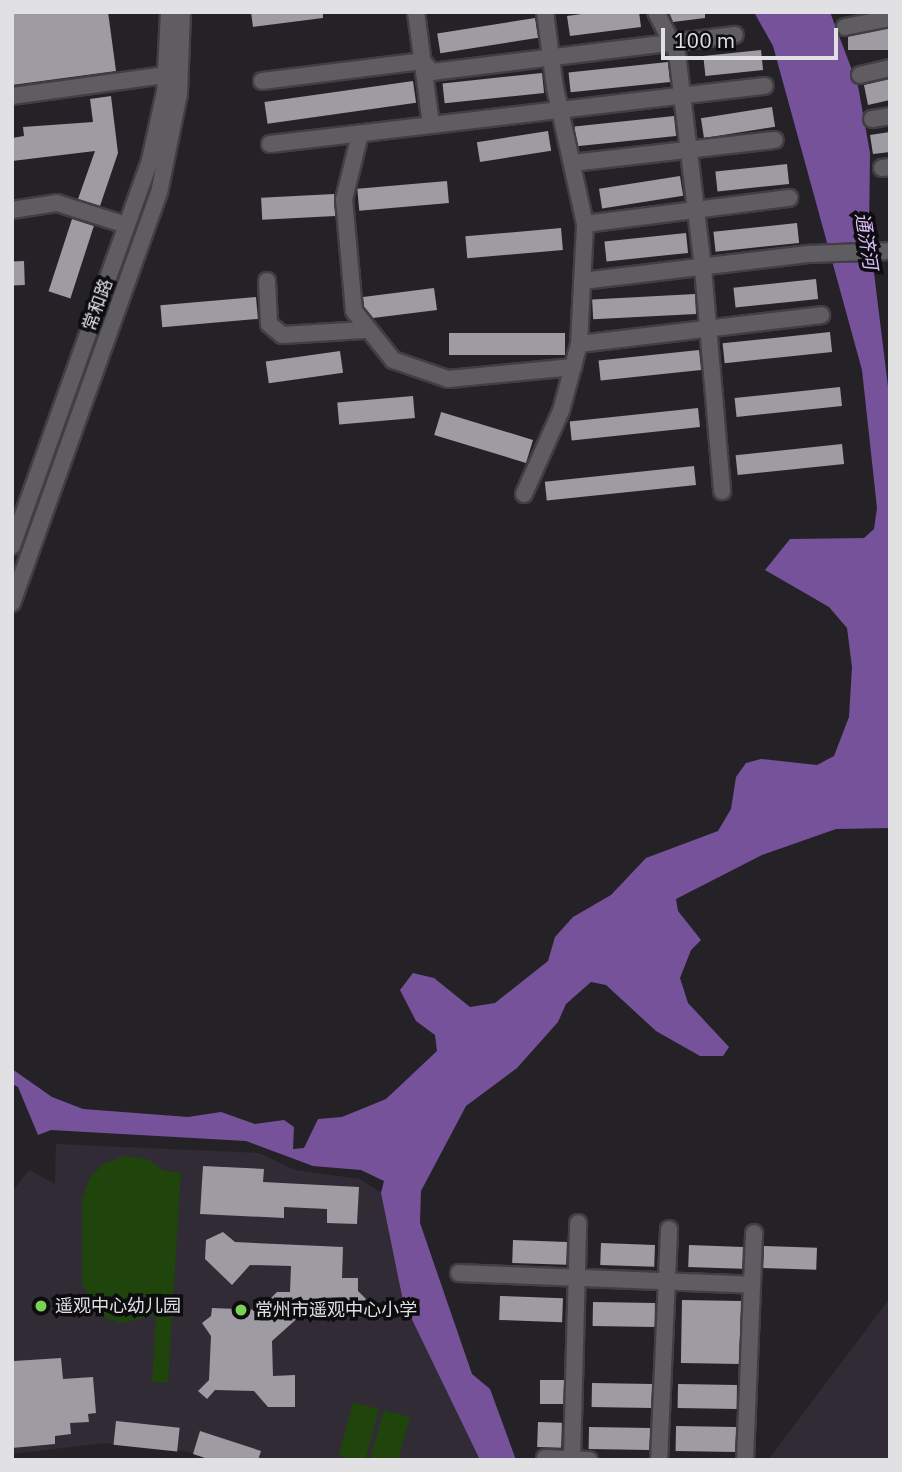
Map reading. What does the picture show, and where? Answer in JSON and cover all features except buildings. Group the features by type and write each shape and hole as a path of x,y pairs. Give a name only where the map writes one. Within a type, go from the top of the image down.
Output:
{"street":[{"name":"常和路","path":"12,546 150,160 166,75 169,12"},
{"name":"常和路","path":"12,603 159,193 179,94 182,12"},
{"path":"417,12 431,125"},
{"path":"524,494 561,411 579,344 585,224 560,109 545,12"},
{"path":"656,12 671,43 682,95 703,268 722,491"},
{"path":"845,27 890,18"},
{"path":"422,61 432,72 735,35"},
{"path":"262,81 422,61"},
{"path":"860,75 890,68"},
{"path":"12,96 166,75"},
{"path":"270,144 765,86"},
{"path":"872,119 890,116"},
{"path":"360,134 344,199 354,311 365,330 393,360 448,379 573,367"},
{"path":"572,163 775,140"},
{"path":"585,224 789,198"},
{"path":"12,210 57,203 126,225"},
{"path":"582,281 810,254 872,249 890,251"},
{"path":"267,281 270,324 282,335 365,330"},
{"path":"579,344 821,315"},
{"path":"572,1459 578,1223"},
{"path":"659,1460 668,1229"},
{"path":"745,1460 754,1233"},
{"path":"459,1273 752,1285"},
{"path":"545,1458 589,1460"}],"shaded area":[{"name":"常州市遥观中心小学","path":"56,1144 259,1153 295,1170 360,1179 381,1193 403,1301 480,1460 214,1460 185,1451 105,1443 12,1454 12,1192 29,1170 55,1184"},
{"path":"890,1298 890,1460 768,1460"}],"green space":[{"path":"124,1156 148,1159 164,1171 181,1172 168,1383 152,1382 156,1315 122,1323 106,1318 91,1302 82,1284 82,1199 90,1177 103,1164"},
{"path":"353,1402 379,1409 365,1460 339,1455"},
{"path":"384,1410 410,1417 398,1460 370,1460"}],"water":[{"name":"通济河","path":"754,12 830,12 858,86 870,153 869,232 890,403 890,828 836,829 762,855 676,899 678,911 701,940 691,950 680,978 688,1003 729,1047 723,1056 700,1056 656,1031 606,985 591,982 566,1004 558,1022 517,1068 466,1106 421,1191 420,1223 472,1374 490,1389 516,1460 480,1460 403,1301 381,1193 384,1181 361,1170 313,1166 246,1141 51,1130 38,1135 18,1087 12,1084 12,1069 52,1097 83,1109 188,1117 221,1112 255,1124 284,1120 294,1127 293,1149 304,1148 318,1119 342,1117 386,1099 437,1051 435,1035 416,1021 400,990 413,973 434,978 470,1007 495,1003 548,961 555,937 573,917 611,895 646,858 718,831 731,809 736,777 746,763 761,759 817,765 834,756 849,717 852,667 847,628 829,607 765,570 790,539 864,538 874,529 877,508 862,370 773,46"}],"place":[{"name":"遥观中心幼儿园","path":"41,1306"},
{"name":"常州市遥观中心小学","path":"241,1310"}]}
